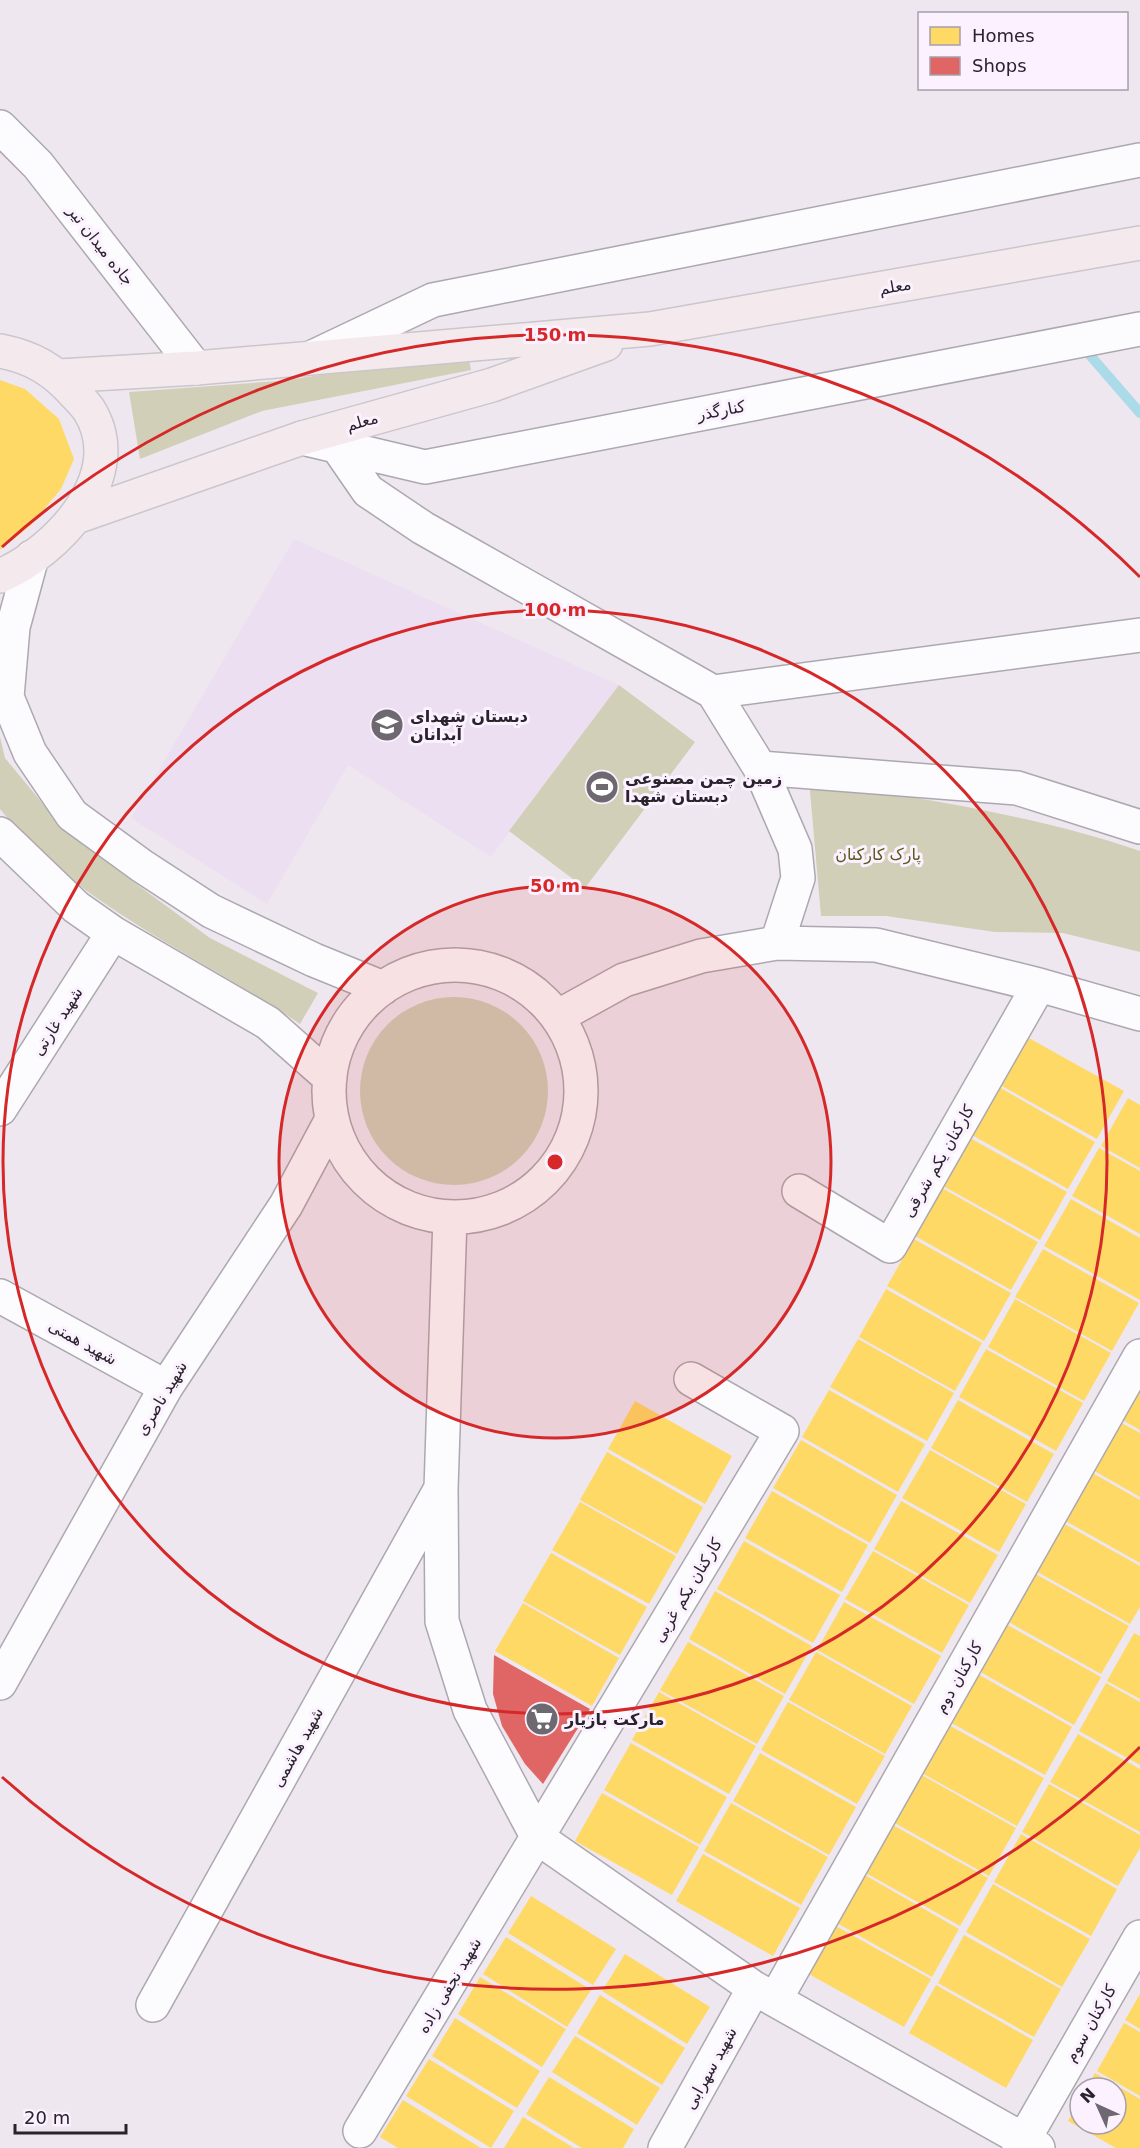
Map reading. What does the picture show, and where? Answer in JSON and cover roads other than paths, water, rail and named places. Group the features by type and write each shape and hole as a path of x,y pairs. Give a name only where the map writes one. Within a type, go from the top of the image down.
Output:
{"main road":[{"name":"معلم","path":"59,376 196,368 650,329 1140,243"},
{"name":"معلم","path":"76,517 302,438 492,385 650,329"},
{"path":"0,351 44,365 59,376 89,410 100,444 98,469 89,495 76,517 55,541 0,576"}],"street":[{"name":"جاده میدان تیر","path":"0,127 38,165 196,368"},
{"path":"313,357 432,300 1140,160"},
{"name":"کنارگذر","path":"302,438 425,467 1140,329"},
{"path":"337,446 368,491 423,528 713,692 760,768 795,849 798,878 777,944"},
{"path":"32,557 13,627 8,697 30,753 72,815 142,866 211,911 314,960 382,988"},
{"path":"713,692 1140,635"},
{"path":"760,768 1017,788 1140,827"},
{"path":"0,834 76,907 114,933 268,1023 330,1078"},
{"name":"شهید غارتی","path":"0,1109 114,933"},
{"path":"557,1017 624,980 701,956 777,944 876,945 1039,985 1140,1014"},
{"path":"451,965 476,967 500,973 521,984 541,999 557,1017 569,1037 577,1059 580,1083 575,1129 553,1170 517,1201 484,1213 450,1217 404,1207 383,1195 350,1162 332,1119 330,1078 334,1057 352,1018 382,988 404,976 428,968 451,965"},
{"name":"کارکنان یکم شرقی","path":"799,1191 890,1246 1039,985"},
{"name":"شهید ناصری","path":"0,1683 166,1388 286,1205 332,1119"},
{"path":"450,1217 441,1488 442,1621 470,1710 538,1838 765,1993 1027,2145"},
{"name":"شهید همتی","path":"0,1296 166,1388"},
{"name":"کارکنان دوم","path":"765,1993 1140,1356"},
{"name":"کارکنان یکم غربی","path":"538,1838 782,1431 691,1379"},
{"name":"شهید هاشمی","path":"153,2005 441,1488"},
{"name":"شهید نجفی زاده","path":"360,2131 538,1838"},
{"name":"کارکنان سوم","path":"1027,2145 1140,1937"},
{"name":"شهید سهرابی","path":"665,2148 765,1993"}],"waterway":[{"path":"1082,346 1140,413"}],"place":[{"name":"دبستان شهدای آبدانان","path":"387,725"},
{"name":"زمین چمن مصنوعی دبستان شهدا","path":"602,787"},
{"name":"مارکت بازیار","path":"542,1719"}],"park label":[{"name":"پارک کارکنان","path":"878,854"}]}
